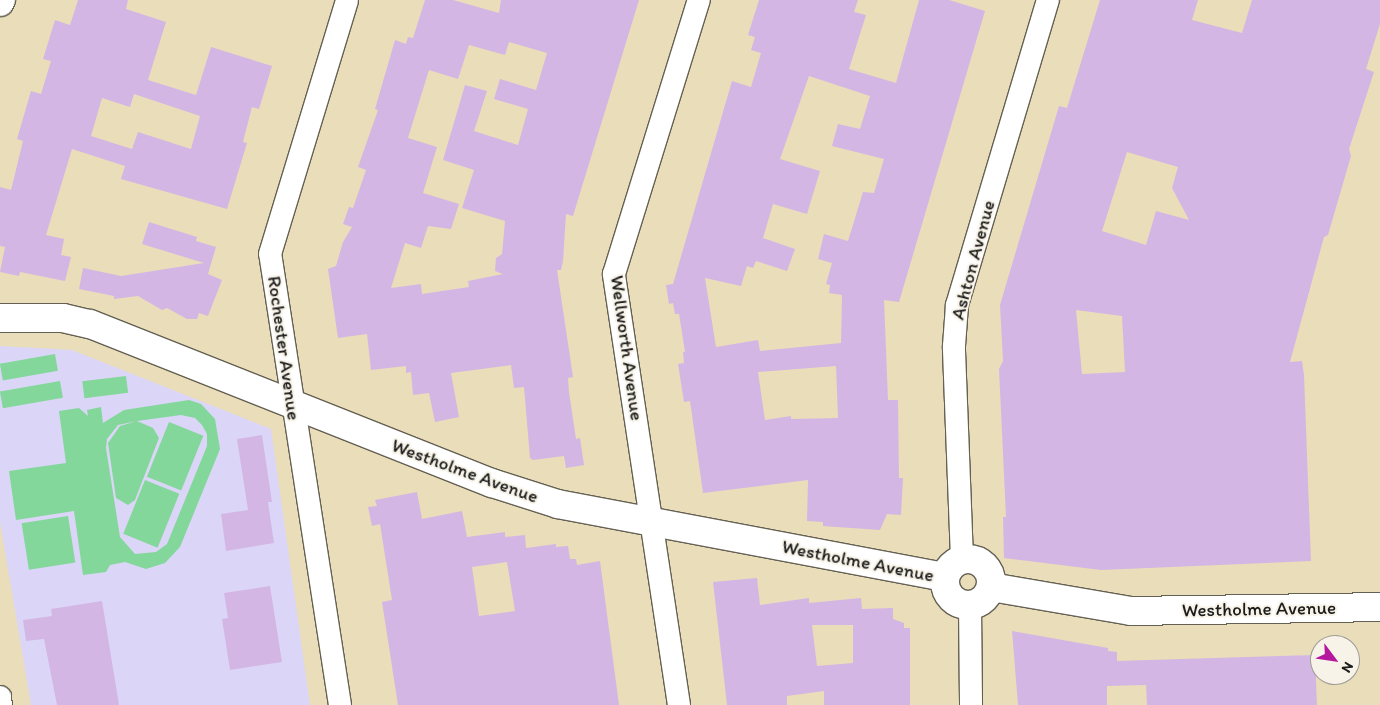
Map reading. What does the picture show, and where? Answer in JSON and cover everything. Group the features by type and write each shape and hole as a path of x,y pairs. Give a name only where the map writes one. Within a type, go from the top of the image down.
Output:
{"street":[{"name":"Rochester Avenue","path":"340,705 270,254 347,0"},
{"name":"Wellworth Avenue","path":"679,705 614,274 699,0"},
{"name":"Ashton Avenue","path":"953,568 954,346 957,306 1048,0"},
{"name":"Westholme Avenue","path":"0,318 63,318 90,324 293,406 510,489 558,504 652,522 953,568"},
{"path":"984,565 991,579 991,587 985,598 970,606 950,598 953,568 984,565"},
{"name":"Westholme Avenue","path":"991,587 1131,611 1380,607"},
{"path":"970,606 971,705"},
{"path":"0,697 1,705"}],"shaded area":[{"path":"0,346 72,350 271,429 310,705 31,705 0,522"}],"green space":[{"path":"55,354 58,371 3,380 0,364"},
{"path":"126,376 128,393 84,398 82,381"},
{"path":"60,381 63,398 3,408 0,392"},
{"path":"189,400 201,404 215,419 220,449 180,547 165,563 146,569 125,562 110,565 106,572 83,575 74,511 16,520 9,471 66,463 59,411 79,408 88,416 87,410 101,407 103,423 124,410","holes":["181,415 195,418 202,425 207,434 207,446 167,544 156,552 135,554 120,537 106,448 107,439 118,425"]},
{"path":"137,421 153,428 159,438 135,500 128,505 116,498 108,443 120,426"},
{"path":"169,422 203,436 181,491 147,477"},
{"path":"145,480 179,494 158,548 123,534"},
{"path":"68,516 75,562 29,570 22,523"}],"building":[{"path":"78,0 128,0 126,9 166,22 148,80 196,95 211,47 272,66 259,109 252,107 243,142 247,143 227,209 121,179 125,166 72,149 46,235 64,239 61,255 71,257 65,281 20,272 19,276 0,272 5,247 0,246 0,187 11,190 23,141 17,139 31,91 41,94 51,61 43,59 55,20 70,25","holes":["134,94 200,116 191,149 138,132 132,149 91,136 102,98 130,107"]},
{"path":"425,0 453,0 499,13 501,0 639,0 573,216 566,214 563,261 561,270 557,270 573,377 568,378 569,392 576,439 580,438 584,465 566,468 564,456 533,460 530,458 524,387 514,388 511,365 451,373 459,417 435,422 429,393 413,395 411,372 406,373 406,366 371,370 367,334 338,338 328,269 336,266 343,242 352,227 343,224 349,207 353,208 366,170 358,167 378,110 375,109 395,40 406,44 408,37 413,38","holes":["509,42 547,53 536,90 500,79 494,99 528,109 518,145 474,131 487,91 465,85 443,160 474,170 462,208 505,221 502,254 496,258 495,271 503,274 468,281 469,287 422,294 421,284 391,288 405,243 421,248 428,226 451,229 459,204 423,193 437,147 408,138 429,70 458,79 469,45 505,55"]},
{"path":"759,0 858,0 854,12 866,15 849,69 896,83 919,0 949,0 985,11 899,302 884,300 888,400 898,400 899,478 903,478 901,515 887,514 880,530 823,526 823,522 807,521 808,480 703,493 690,401 684,402 678,364 684,363 683,352 685,352 679,314 675,314 673,303 669,304 666,285 673,284 732,81 751,87 761,53 751,50 755,37 748,35","holes":["809,76 870,96 860,129 838,124 832,146 884,159 874,193 863,192 848,241 824,234 818,259 832,263 826,284 830,285 829,293 842,295 841,343 760,351 758,340 716,347 705,278 741,286 747,266 753,268 756,261 787,271 795,249 763,238 773,204 807,214 820,171 780,159","836,366 838,418 791,419 791,416 765,420 758,372"]},
{"path":"1100,0 1198,0 1192,20 1242,33 1252,0 1380,0 1380,24 1366,69 1374,72 1349,149 1351,156 1328,235 1324,237 1290,362 1302,361 1304,375 1311,561 1101,570 1004,558 1003,517 1006,517 999,369 1003,361 1000,305 1059,106 1067,108","holes":["1127,152 1178,167 1172,188 1189,220 1156,211 1146,245 1102,231","1076,310 1122,316 1125,372 1082,374"]},
{"path":"149,222 197,237 196,241 216,247 208,274 222,280 208,316 199,313 197,319 187,319 167,308 162,310 138,296 114,299 114,296 79,289 83,268 121,276 204,263 142,244"},
{"path":"262,435 272,502 268,502 274,543 226,551 221,514 248,510 237,439"},
{"path":"417,492 422,519 462,511 467,537 505,532 505,537 525,535 526,548 556,544 556,547 568,546 570,559 576,559 577,565 600,561 619,705 398,705 382,602 392,600 380,524 372,526 368,507 377,506 375,500","holes":["507,562 515,611 479,616 472,567"]},
{"path":"757,578 760,605 809,598 809,603 861,598 862,609 893,608 893,619 904,623 904,628 910,628 910,705 824,705 824,691 787,696 787,705 727,705 713,582","holes":["812,625 853,625 853,663 817,666"]},
{"path":"270,586 282,662 230,670 222,619 228,618 224,593"},
{"path":"102,601 119,705 57,705 44,639 26,641 23,620 52,616 51,609"},
{"path":"1012,631 1108,648 1108,651 1117,652 1117,661 1310,655 1310,685 1316,685 1317,705 1147,705 1146,685 1107,686 1107,705 1018,705"}]}
